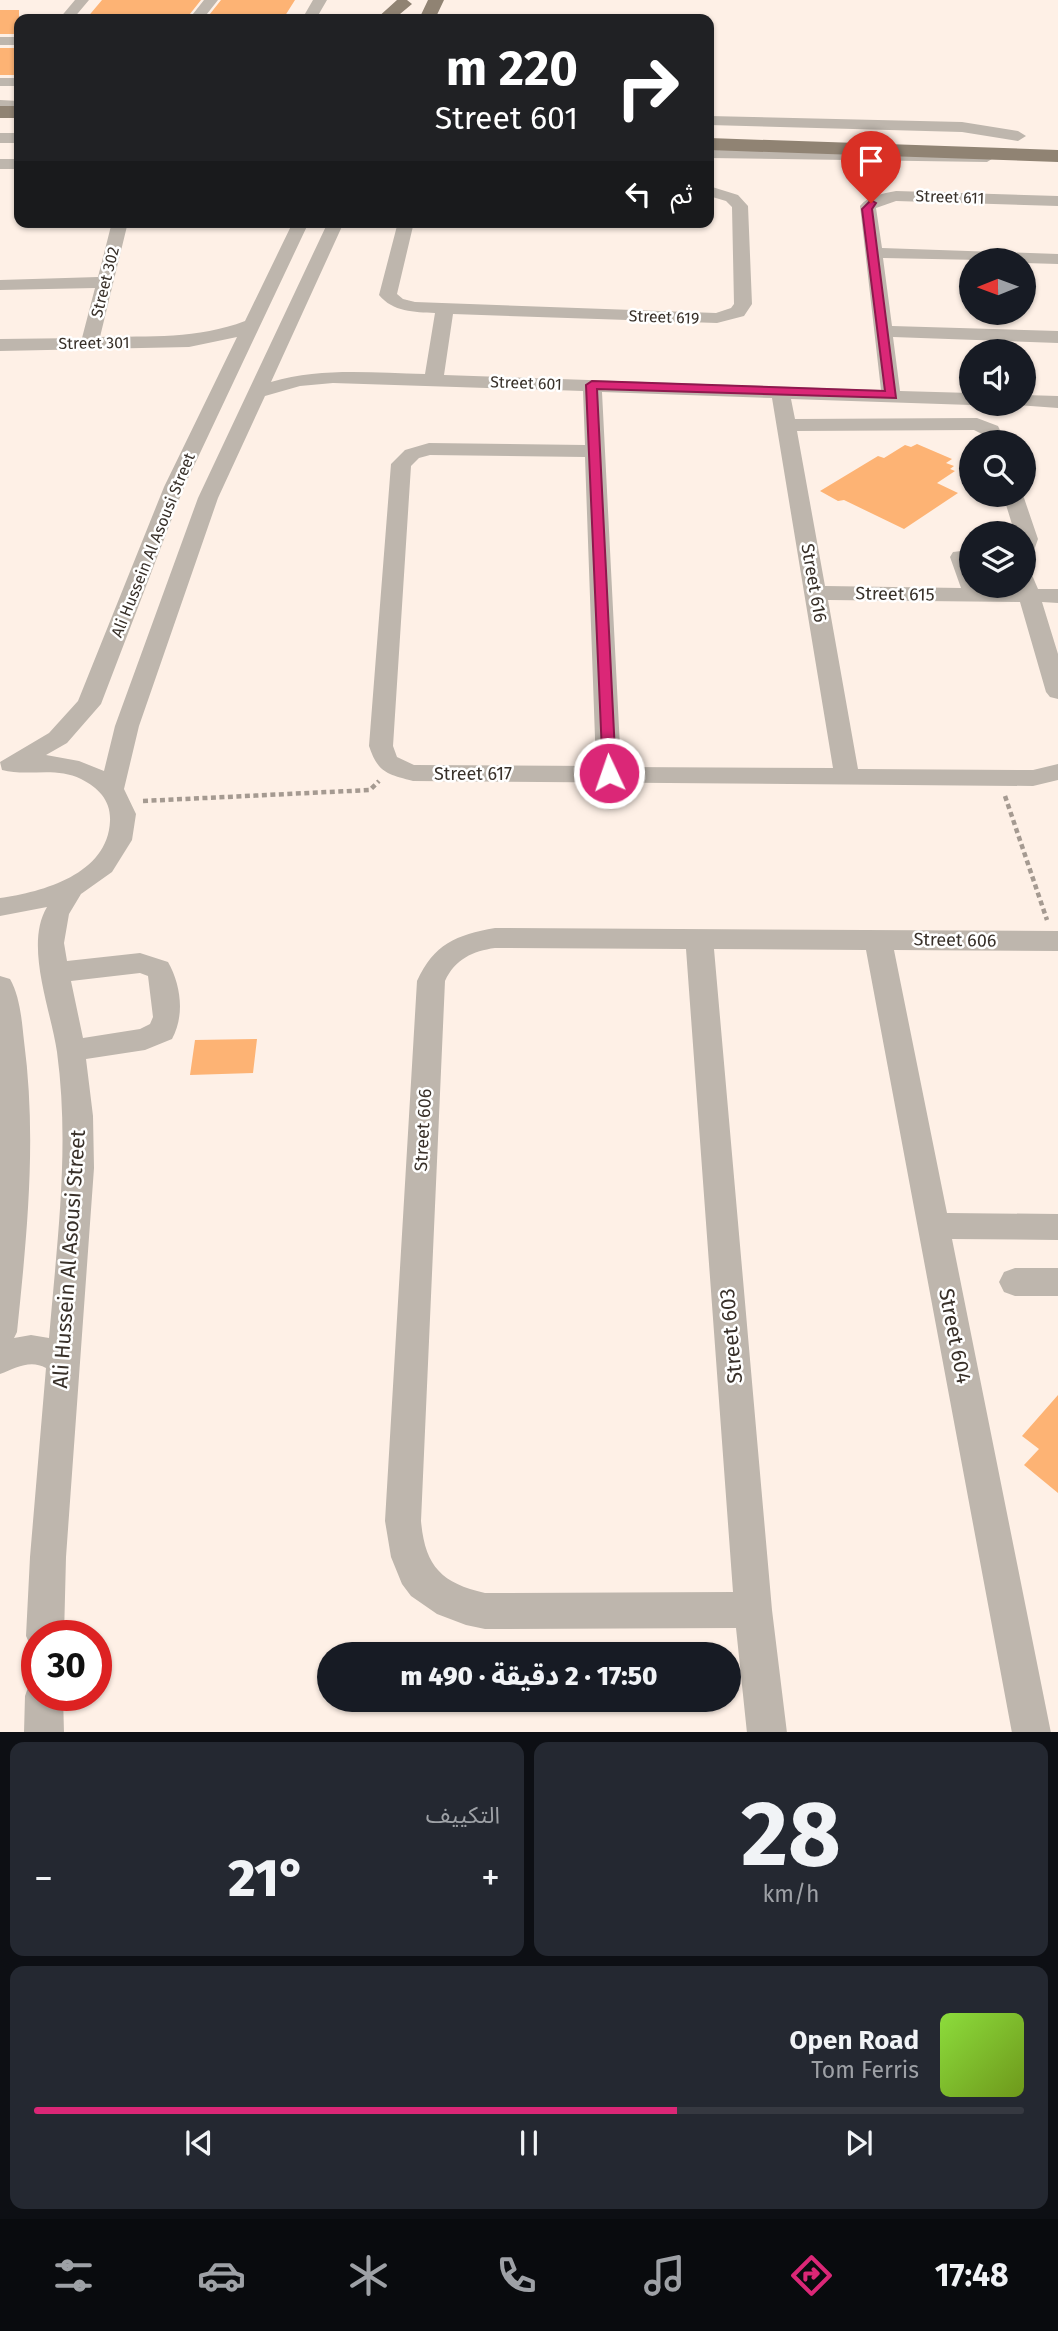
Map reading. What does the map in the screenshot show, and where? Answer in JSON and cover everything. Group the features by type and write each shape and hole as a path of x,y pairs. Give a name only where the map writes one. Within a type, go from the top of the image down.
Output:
{"main road":[{"path":"714,128 1020,145 1058,156"},
{"path":"714,144 1020,145 1058,137"}],"street":[{"path":"70,14 82,0"},
{"path":"200,14 211,0"},
{"path":"714,120 962,127 1020,145"},
{"path":"714,153 938,159 1020,145"},
{"name":"Street 619","path":"404,228 388,295 391,300 405,306 709,318 732,315 743,304 740,206 732,198 714,193"},
{"name":"Street 611","path":"891,395 867,209 880,199 904,196 1058,201"},
{"name":"Street 302","path":"90,342 118,228"},
{"name":"Ali Hussein Al Asousi Street","path":"6,765 58,738 71,727 89,704 174,486 298,228"},
{"name":"Ali Hussein Al Asousi Street","path":"116,795 127,726 208,498 334,228"},
{"path":"327,244 344,228"},
{"path":"872,253 1058,259"},
{"path":"0,285 105,282"},
{"path":"434,379 446,308"},
{"name":"Street 301","path":"0,345 189,341 230,333 253,324"},
{"path":"883,331 1058,337"},
{"name":"Street 301","path":"189,341 214,348 223,354 233,367"},
{"name":"Street 601","path":"275,354 298,368 333,377"},
{"name":"Street 601","path":"258,392 298,380 333,377 959,398"},
{"path":"592,385 609,773"},
{"name":"Street 616","path":"780,391 847,775"},
{"path":"814,392 820,424"},
{"path":"1036,401 1058,402"},
{"path":"786,425 977,424 991,430"},
{"path":"393,767 386,761 381,746 401,464 412,454 429,449 593,451"},
{"path":"937,557 959,557"},
{"name":"Street 615","path":"1036,590 1058,596"},
{"name":"Street 615","path":"815,593 959,596"},
{"path":"1029,598 1058,692"},
{"path":"0,907 25,904 71,889 90,877 117,848 124,824 116,795 98,778 80,769 36,762 6,765"},
{"name":"Street 617","path":"393,767 424,774 609,773 1033,778 1058,772"},
{"name":"Ali Hussein Al Asousi Street","path":"46,1620 48,1557 62,1360 79,1168 78,1116 71,1051 50,943 56,914 71,889"},
{"name":"Street 606","path":"753,1609 485,1611 462,1607 441,1597 423,1583 410,1564 404,1543 431,981 436,968 460,946 495,938 1056,941"},
{"name":"Street 603","path":"699,939 753,1609 767,1732"},
{"name":"Street 604","path":"878,939 1032,1732"},
{"path":"55,973 140,963 158,969 162,976 167,1017 162,1031 145,1040 71,1051"},
{"path":"0,986 12,1056 17,1150 0,1332"},
{"path":"934,1226 1058,1227"},
{"path":"1015,1282 1058,1282"},
{"path":"0,1359 30,1349 53,1354 62,1360"},
{"path":"44,1711 44,1732"}],"path":[{"path":"116,795 370,790 393,767"},
{"path":"999,778 1056,941"}],"building":[{"path":"102,0 201,0 190,14 90,14"},
{"path":"221,0 295,0 286,14 210,14"},
{"path":"0,10 19,10 19,14 14,14 14,34 0,34"},
{"path":"0,48 14,48 14,75 0,75"},
{"path":"917,444 952,459 946,463 954,466 950,469 955,471 937,483 958,493 904,529 820,491 878,456 884,458 905,445 911,447"},
{"path":"257,1039 253,1073 190,1075 195,1040"},
{"path":"1058,1395 1058,1493 1024,1465 1039,1449 1022,1436"}],"route":[{"path":"609,773 592,385 891,395 867,209 871,203"}]}
